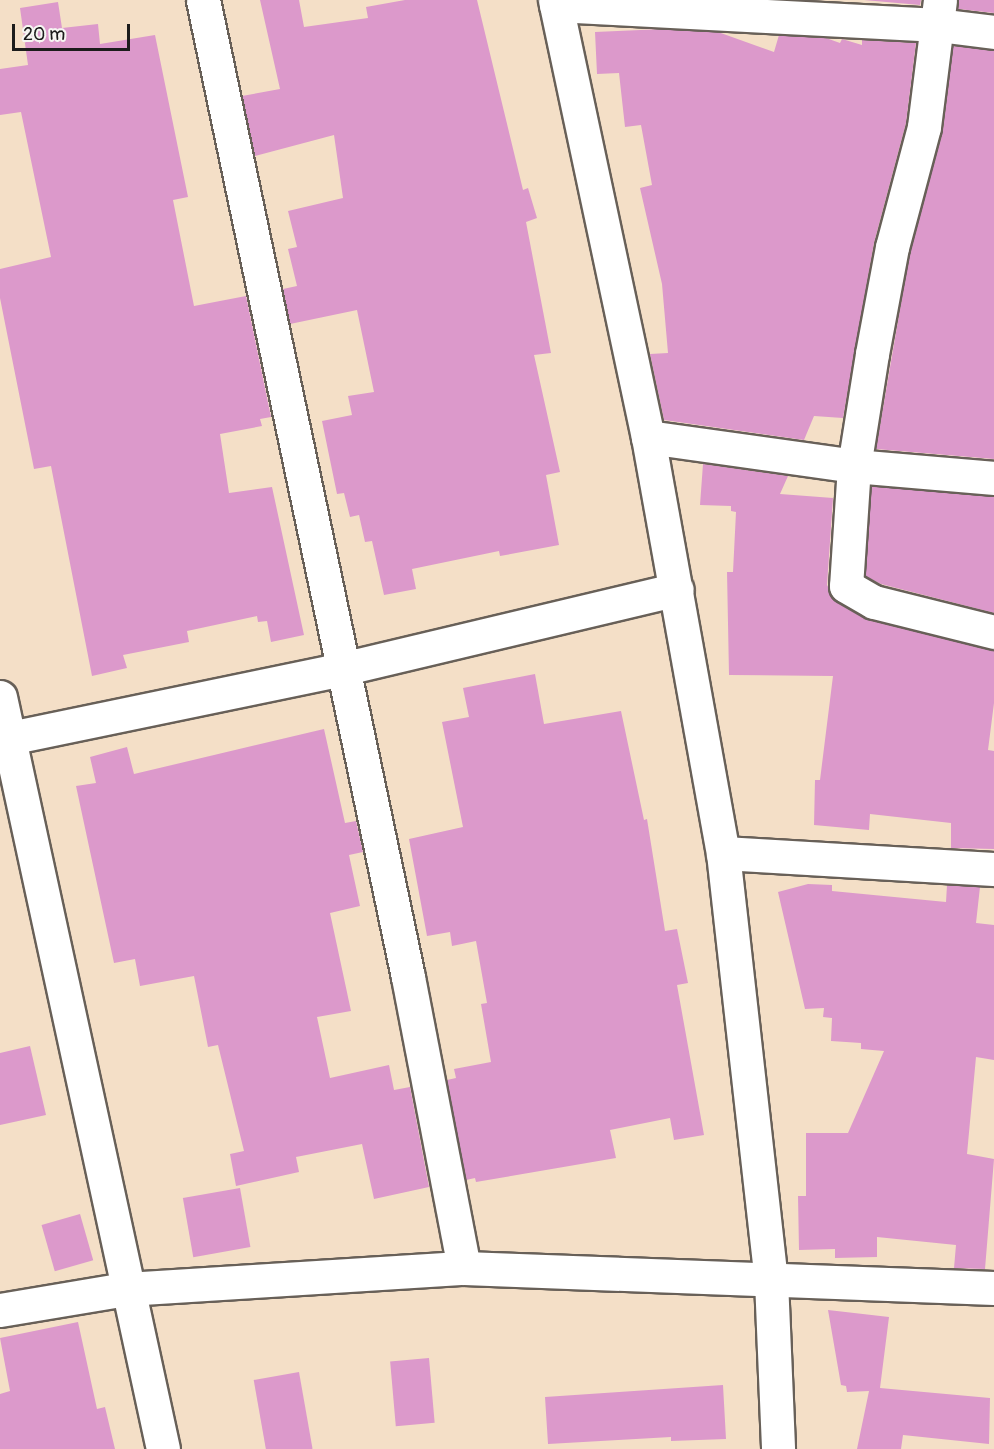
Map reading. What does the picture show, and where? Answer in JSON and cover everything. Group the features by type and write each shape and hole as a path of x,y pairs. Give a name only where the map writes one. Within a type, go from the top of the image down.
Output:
{"street":[{"path":"203,0 408,977 464,1268"},
{"path":"778,1449 771,1280 723,853 648,437 555,2 939,13 994,32"},
{"path":"939,13 924,127 892,247 854,466 846,585 874,602 994,632"},
{"path":"648,437 854,466 994,478"},
{"path":"4,739 342,669 677,589"},
{"path":"0,697 4,739 163,1449"},
{"path":"723,853 994,869"},
{"path":"0,1310 126,1289 464,1268 994,1288"}],"building":[{"path":"260,0 299,0 304,27 368,18 366,7 405,0 477,0 523,190 528,188 537,218 526,222 551,353 534,355 560,472 546,475 559,545 500,556 499,551 412,569 416,589 384,595 372,541 365,542 359,515 350,517 344,493 337,494 322,421 352,415 348,396 374,392 357,310 290,324 283,289 297,286 288,249 297,247 288,211 343,198 334,135 255,156 242,96 280,89"},
{"path":"864,0 921,0 920,5"},
{"path":"958,0 994,0 994,13 958,9"},
{"path":"58,2 62,28 98,24 100,44 155,35 188,197 173,200 194,306 246,296 271,417 260,419 262,426 220,434 229,493 272,487 304,635 271,642 267,621 258,622 257,616 187,631 189,642 123,655 127,668 92,676 51,466 34,469 0,298 0,269 51,257 21,112 0,115 0,69 28,65 20,8"},
{"path":"663,29 718,32 774,52 779,35 826,38 840,43 842,39 862,45 862,40 916,43 906,123 874,243 843,418 814,416 804,440 664,420 650,354 668,353 662,284 640,188 652,185 641,125 625,127 619,73 597,74 595,32"},
{"path":"953,46 994,50 994,459 876,449 910,251 943,129"},
{"path":"703,464 788,476 780,494 833,498 827,585 837,602 869,620 994,650 994,703 988,750 994,751 994,849 951,848 951,823 870,814 869,830 814,825 815,780 820,780 833,676 729,675 727,572 733,572 736,512 731,511 731,506 700,505"},
{"path":"871,486 994,496 994,613 881,584 865,576"},
{"path":"535,674 544,724 621,711 644,820 647,819 665,931 677,929 688,983 677,985 704,1135 674,1140 670,1118 610,1130 616,1158 476,1182 475,1178 466,1180 447,1080 456,1078 454,1069 491,1062 481,1004 487,1003 476,941 452,946 450,932 427,936 409,839 463,827 442,722 469,717 463,688"},
{"path":"324,729 345,823 356,821 363,852 349,855 360,906 330,913 351,1011 317,1017 330,1078 389,1065 394,1090 410,1087 429,1187 374,1199 362,1144 296,1157 299,1172 236,1186 230,1154 244,1151 218,1045 208,1047 194,976 140,986 135,959 114,963 76,786 96,783 90,757 127,747 134,774"},
{"path":"808,884 832,885 832,891 946,902 947,885 980,887 976,923 994,925 994,1060 976,1057 967,1154 994,1159 985,1269 954,1268 956,1245 877,1237 877,1257 835,1258 835,1249 799,1250 798,1196 806,1196 806,1133 848,1133 884,1051 861,1049 861,1043 831,1041 832,1018 823,1017 824,1008 805,1009 778,892"},
{"path":"30,1046 46,1115 0,1125 0,1053"},
{"path":"240,1188 250,1247 193,1257 183,1198"},
{"path":"80,1214 93,1260 55,1271 42,1225"},
{"path":"828,1310 889,1317 880,1388 990,1398 989,1444 903,1435 901,1449 857,1449 869,1391 847,1392 846,1386 841,1385"},
{"path":"78,1322 97,1409 105,1407 115,1449 0,1449 0,1394 10,1391 0,1338"},
{"path":"429,1358 435,1423 396,1426 390,1361"},
{"path":"299,1372 313,1449 266,1449 254,1380"},
{"path":"723,1385 726,1439 671,1441 671,1437 548,1444 545,1397"}]}
